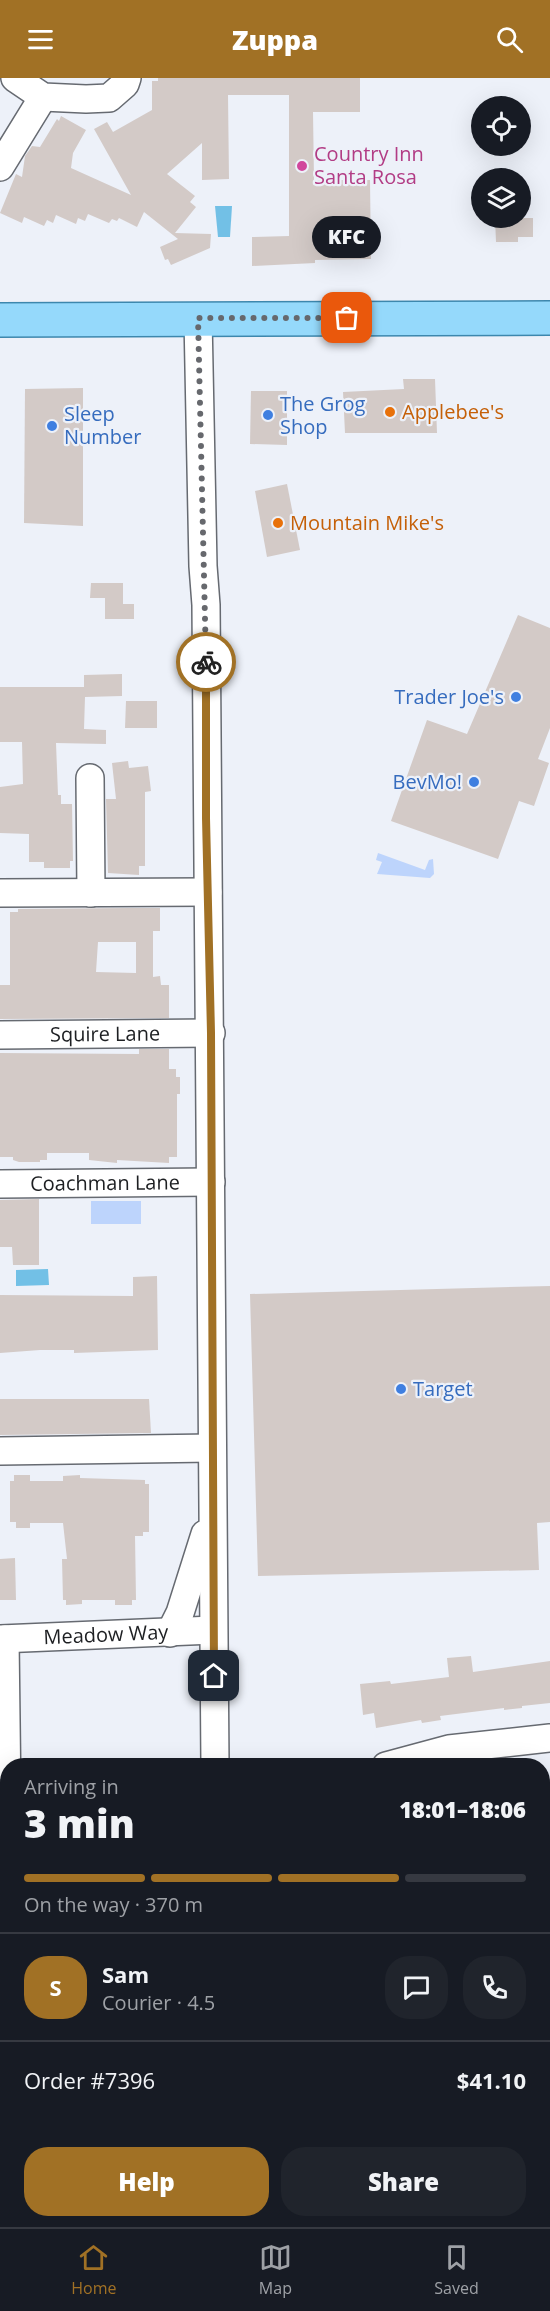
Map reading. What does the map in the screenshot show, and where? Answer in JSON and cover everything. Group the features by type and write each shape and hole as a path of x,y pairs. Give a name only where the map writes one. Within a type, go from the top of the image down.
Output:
{"main road":[{"path":"0,320 550,318"}],"street":[{"path":"15,78 43,97 86,99 109,98 125,84 128,78"},
{"path":"0,167 43,97"},
{"path":"198,318 203,566 206,605 215,1758"},
{"path":"90,778 91,892"},
{"path":"0,893 208,892"},
{"name":"Squire Lane","path":"0,1035 211,1033"},
{"name":"Coachman Lane","path":"0,1184 212,1182"},
{"path":"0,1451 212,1448"},
{"path":"170,1633 180,1613 213,1507"},
{"name":"Meadow Way","path":"2,1639 213,1630"},
{"path":"2,1639 5,1758"},
{"path":"416,1758 449,1749 550,1738"}],"shaded area":[{"path":"215,206 232,206 230,237 218,237"},
{"path":"378,853 425,870 429,860 433,859 434,874 430,878 377,874 382,862 376,860"},
{"path":"91,1201 141,1201 141,1224 91,1224"},
{"path":"48,1269 49,1285 16,1286 16,1270"}],"building":[{"path":"158,78 360,78 360,112 313,112 314,180 370,180 371,259 315,260 315,263 252,266 252,237 289,236 289,95 228,95 229,179 202,180 202,143 167,174 195,196 190,202 196,207 175,233 211,234 210,248 171,265 168,259 165,260 160,247 178,239 144,212 137,227 119,218 117,221 112,219 109,223 88,214 85,221 78,218 76,224 56,215 53,223 47,220 44,226 24,217 22,223 0,213 16,174 22,177 25,156 32,146 40,147 61,116 86,130 73,153 71,168 131,195 94,129 107,122 113,132 152,110 152,81 158,81"},
{"path":"531,218 533,218 533,237 518,237 518,242 496,242 495,228 531,228"},
{"name":"Applebee's","path":"403,379 435,379 437,433 345,433 343,392 404,389"},
{"path":"83,388 83,526 24,523 25,389"},
{"path":"251,391 287,391 287,445 250,444"},
{"name":"Mountain Mike's","path":"287,484 300,550 267,557 255,491"},
{"path":"91,583 123,583 123,604 134,604 134,619 105,619 105,598 90,598"},
{"name":"BevMo!","path":"518,615 550,628 550,728 538,759 549,763 534,806 519,801 498,859 391,821 427,720 467,734"},
{"path":"122,674 122,696 85,697 84,729 106,730 106,744 56,743 58,795 61,795 61,804 72,804 73,861 70,861 70,868 44,868 44,862 29,862 29,834 0,833 0,787 23,784 22,742 0,742 0,687 84,687 84,675"},
{"path":"126,701 157,701 157,728 125,728"},
{"path":"128,761 129,768 148,766 151,791 145,792 145,866 139,866 139,875 108,873 106,799 116,799 112,763"},
{"path":"160,908 160,931 153,931 153,977 160,976 161,985 169,985 169,1018 0,1019 0,985 10,985 10,912 18,912 18,909","holes":["98,942 136,942 136,973 96,972"]},
{"path":"139,1049 169,1049 169,1069 176,1069 176,1077 180,1077 180,1094 177,1094 177,1157 169,1157 169,1163 117,1160 117,1163 89,1160 89,1153 47,1153 47,1160 40,1160 40,1162 19,1162 13,1160 13,1157 0,1157 0,1053 139,1054"},
{"path":"39,1199 39,1265 13,1265 12,1247 0,1247 0,1200"},
{"path":"157,1276 158,1350 74,1353 74,1350 40,1350 0,1353 0,1295 133,1296 133,1277"},
{"name":"Target","path":"550,1286 550,1522 537,1523 539,1570 258,1576 250,1294"},
{"path":"0,1399 149,1399 151,1433 0,1435"},
{"path":"14,1475 30,1475 30,1481 63,1481 63,1476 80,1475 80,1478 145,1480 145,1484 149,1484 149,1532 143,1532 143,1536 135,1536 136,1600 132,1600 132,1605 115,1605 115,1600 82,1600 82,1604 66,1605 66,1600 63,1600 62,1559 67,1559 63,1523 30,1523 30,1528 16,1528 16,1522 10,1522 10,1481 14,1481"},
{"path":"15,1558 16,1600 0,1600 0,1559"},
{"path":"471,1656 473,1672 550,1661 550,1703 440,1716 441,1720 422,1723 421,1720 376,1728 374,1713 363,1715 360,1684 390,1681 391,1684 449,1677 447,1658"}],"way so far":[{"path":"206,662 198,318 347,318"}],"place":[{"name":"Country Inn Santa Rosa","path":"302,166"},
{"name":"KFC","path":"347,318"},
{"name":"Applebee's","path":"390,412"},
{"name":"The Grog Shop","path":"268,415"},
{"name":"Sleep Number","path":"52,426"},
{"name":"Mountain Mike's","path":"278,523"},
{"name":"Trader Joe's","path":"516,697"},
{"name":"BevMo!","path":"474,782"},
{"name":"Target","path":"401,1389"}],"route":[{"path":"206,662 206,818 211,1033 214,1676"}]}
